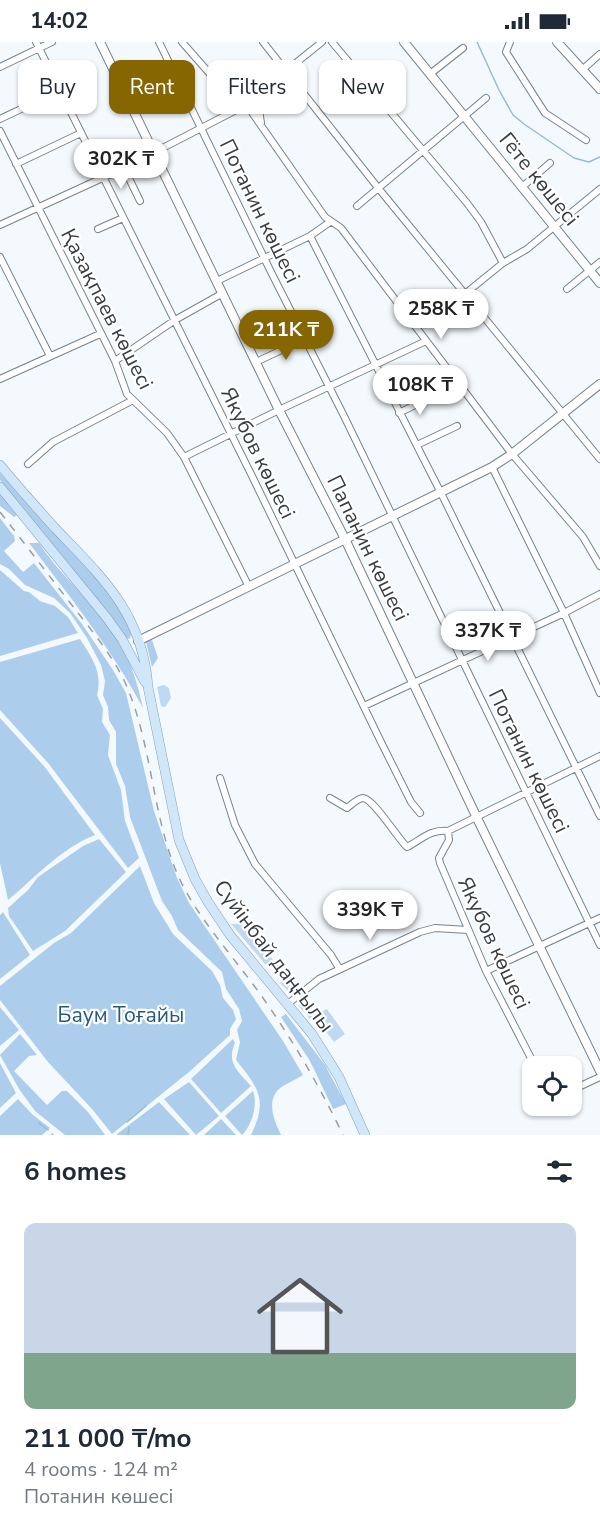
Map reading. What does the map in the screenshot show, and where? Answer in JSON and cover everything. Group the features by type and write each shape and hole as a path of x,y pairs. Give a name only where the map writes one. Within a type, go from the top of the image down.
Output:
{"main road":[{"name":"Папанин көшесі","path":"100,42 279,410 345,539 600,1071"},
{"name":"Гёте көшесі","path":"404,42 600,283"},
{"path":"557,42 600,89"},
{"path":"138,640 492,467 512,454 600,384"},
{"name":"Сүйінбай даңғылы","path":"0,465 34,506 111,588 131,621 147,673 179,840 191,872 230,935 312,1034 339,1077 365,1135"},
{"name":"Сүйінбай даңғылы","path":"0,487 107,618 122,639 148,687"}],"street":[{"path":"0,67 37,45 52,42"},
{"name":"Потанин көшесі","path":"159,42 393,516 600,945"},
{"path":"182,42 207,68"},
{"path":"263,42 277,60"},
{"path":"301,60 322,42"},
{"path":"332,42 481,222 503,263"},
{"path":"510,42 506,52 545,113 586,140"},
{"name":"Якубов көшесі","path":"37,45 44,60"},
{"path":"430,74 463,48"},
{"path":"582,70 600,54"},
{"path":"307,97 600,459"},
{"path":"357,206 486,98"},
{"path":"0,119 18,110"},
{"name":"Якубов көшесі","path":"71,114 175,320 411,802 420,813"},
{"path":"0,225 124,168 228,114"},
{"path":"251,114 262,126 330,222 340,228 512,454 583,537 600,566"},
{"path":"260,114 262,126"},
{"name":"Қазақпаев көшесі","path":"0,131 114,361 127,394 167,433 184,457 249,587"},
{"path":"16,164 81,133"},
{"path":"522,187 550,163"},
{"path":"124,168 140,201"},
{"path":"466,293 503,263 527,249 600,189"},
{"path":"98,230 123,218"},
{"path":"217,281 310,236 330,222"},
{"path":"310,236 513,636 600,816"},
{"path":"0,257 50,356"},
{"path":"567,289 600,262"},
{"path":"114,361 175,320 222,293"},
{"path":"0,379 100,334"},
{"path":"256,362 305,339"},
{"path":"184,457 426,341"},
{"path":"399,412 429,398"},
{"path":"28,464 53,442 133,400"},
{"path":"417,446 457,426"},
{"path":"492,467 564,613 600,693"},
{"path":"364,706 600,594"},
{"path":"330,798 347,808 360,799 367,800 378,809 408,847 424,835 439,830 448,831 477,818 600,756"},
{"path":"220,778 235,825 255,864 334,958 339,968"},
{"name":"Якубов көшесі","path":"448,831 449,840 439,858 486,970 530,1056"},
{"path":"486,970 600,918"},
{"path":"289,1004 319,979 339,968 420,932 435,928 468,930"},
{"path":"582,1085 600,1077"}],"shaded area":[{"path":"164,685 169,688 171,698 165,707 161,706 157,687"},
{"path":"231,924 241,924 300,991 293,996 280,983 283,980 270,964 265,964"},
{"path":"302,1001 314,1016 310,1019 298,1005"},
{"path":"327,1009 345,1034 334,1042 314,1016"}],"green space":[{"path":"0,473 112,594 127,620 130,639 126,638 0,480"},
{"path":"0,493 17,515 14,517 0,506"},
{"path":"0,518 14,536 15,541 4,551 23,572 34,563 82,624 126,693 154,811 177,878 189,903 283,1041 303,1075 278,1090 274,1095 272,1107 281,1135 251,1135 260,1103 255,1087 236,1060 240,1042 237,1030 242,1021 239,1009 226,989 222,972 178,930 162,901 130,817 125,786 116,764 116,732 109,720 108,707 103,695 105,681 101,665 87,638 70,613 54,598 25,585 9,569 0,564"},
{"path":"29,543 39,543 118,639 130,664 143,708 104,644"},
{"path":"0,570 24,591 29,592 40,601 55,606 68,617 78,633 0,656"},
{"path":"80,639 92,659 99,679 97,695 103,709 102,722 110,735 108,755 121,790 125,821 139,858 128,868 48,763 0,710 0,662"},
{"path":"152,640 158,658 152,667 146,642"},
{"path":"0,718 44,766 95,835 59,856 8,900 0,863"},
{"path":"99,839 126,872 65,931 33,951 9,916 8,908 28,890 38,877 83,846"},
{"name":"Баум Тоғайы","path":"140,866 154,903 173,934 212,971 220,985 223,998 233,1010 236,1019 230,1029 230,1035 189,1072 112,1134 48,1062 0,1000 0,986 54,943 71,933"},
{"path":"3,912 30,955 0,979 0,915"},
{"path":"0,1007 19,1030 0,1046"},
{"path":"286,1014 325,1065 346,1104 333,1109 310,1061 281,1017"},
{"path":"20,1034 37,1055 29,1056 14,1071 47,1105 62,1091 67,1091 88,1112 105,1135 65,1135 35,1111 19,1089 0,1055"},
{"path":"233,1039 235,1043 233,1061 251,1086 221,1113 191,1079"},
{"path":"0,1063 16,1093 0,1108"},
{"path":"189,1082 219,1116 196,1135 164,1099"},
{"path":"253,1091 255,1102 253,1115 242,1135 225,1116"},
{"path":"18,1099 50,1128 42,1135 0,1135 0,1116"},
{"path":"159,1102 190,1135 117,1135 117,1134"},
{"path":"221,1119 236,1135 204,1135"}],"waterway":[{"path":"477,42 513,115 574,158 589,162 600,157"},
{"path":"127,1122 146,1106"},
{"path":"39,1123 48,1130"},
{"path":"128,1135 129,1127"}],"railway":[{"path":"0,512 119,670 137,716 166,841 184,888 202,917 285,1031 316,1082 343,1135"}]}
